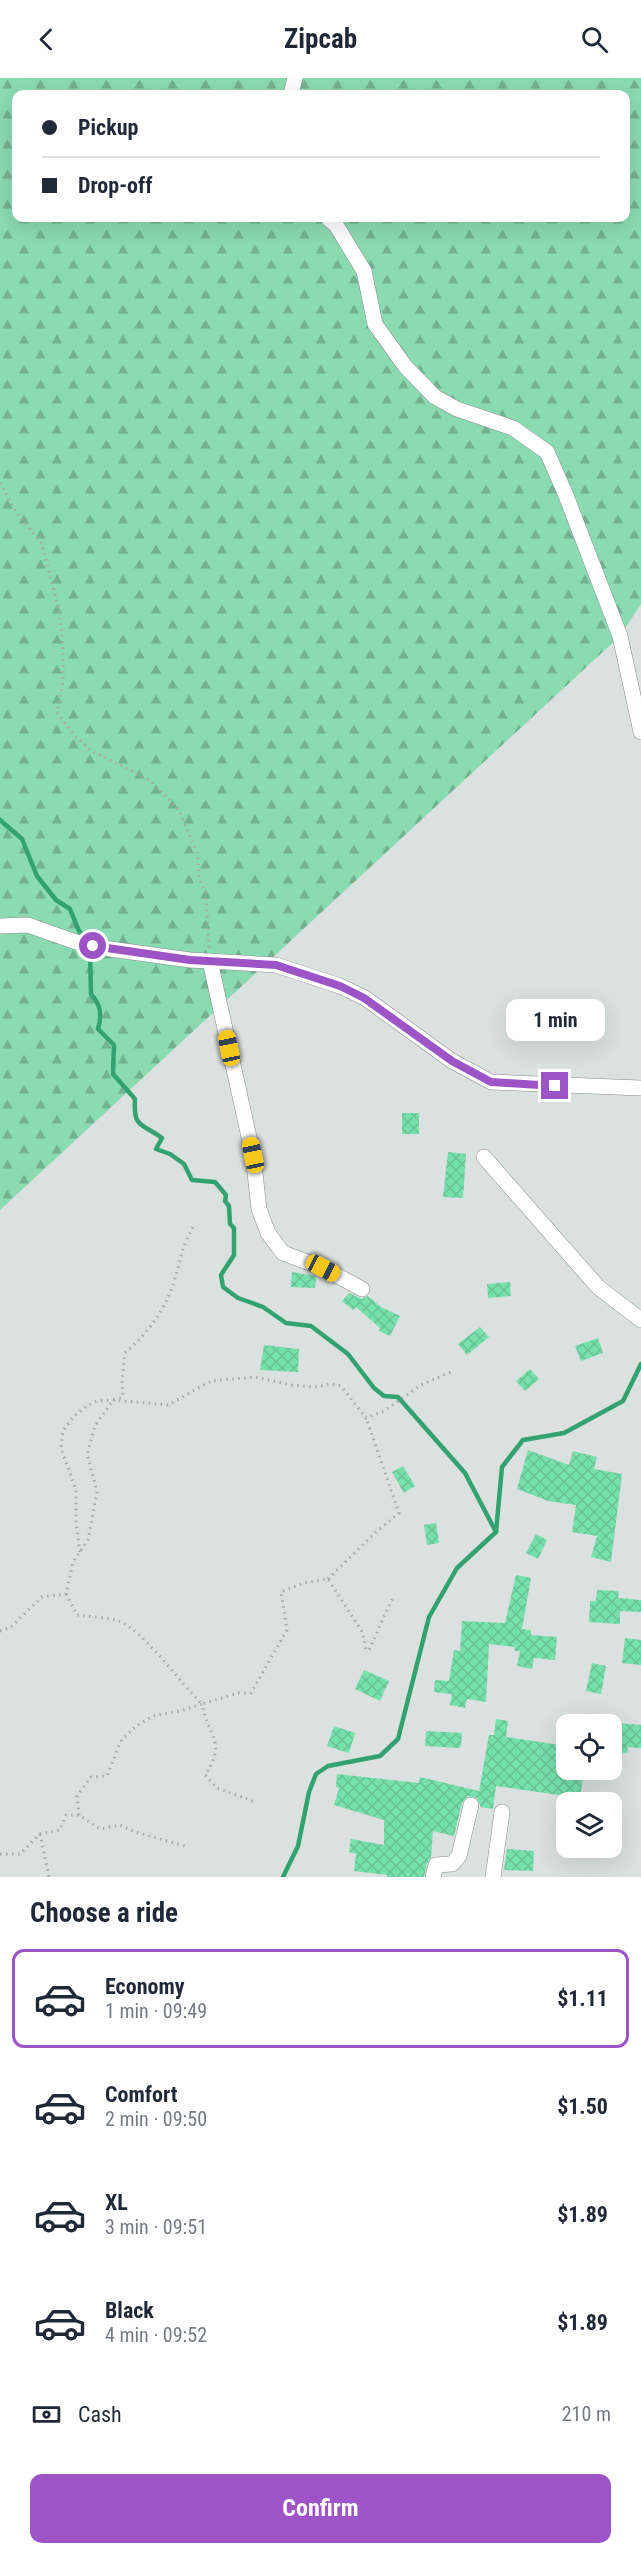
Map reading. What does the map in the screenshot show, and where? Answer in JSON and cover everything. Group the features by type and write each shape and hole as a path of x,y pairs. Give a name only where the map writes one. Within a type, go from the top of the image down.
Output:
{"street":[{"path":"333,222 364,271 375,324 405,366 435,397 457,409 513,428 547,452 620,636 641,732"},
{"path":"0,926 28,925 76,942 110,950 210,962 276,965 340,986 364,998 452,1061 491,1082 641,1088"},
{"path":"210,962 253,1155 259,1209 268,1233 283,1253 323,1268 362,1289"},
{"path":"484,1157 598,1287 641,1320"},
{"path":"433,1877 436,1865 452,1864 459,1856 471,1804"},
{"path":"493,1877 502,1812"}],"path":[{"path":"0,483 17,513 42,544 58,606 63,645 63,682 57,713 75,736 92,751 151,782 179,810 198,855 199,878 206,893 210,962"},
{"path":"194,1227 183,1244 168,1300 148,1332 125,1353 123,1396 113,1400 95,1426 87,1454 97,1492 88,1539 74,1562 66,1594 77,1615 120,1621 151,1646 182,1685 202,1704 211,1727 215,1751 215,1760 205,1775 217,1788 255,1802"},
{"path":"366,1418 384,1411 421,1385 453,1371"},
{"path":"79,1815 77,1796 91,1777 107,1776 121,1741 135,1727 153,1716 180,1712 238,1693 251,1693 286,1630 281,1592 304,1583 328,1579 375,1533 399,1514 366,1418 341,1386 291,1385 255,1377 211,1381 168,1405 113,1400 98,1401 74,1416 63,1431 61,1448 76,1490 76,1522 80,1552"},
{"path":"328,1579 363,1633 366,1650 369,1650 394,1594"},
{"path":"0,1631 11,1627 42,1597 66,1594"},
{"path":"0,1854 20,1854 40,1834 60,1830 66,1815 79,1815 100,1829 120,1825 135,1832 189,1847"},
{"path":"40,1834 48,1877"}],"green space":[{"path":"0,78 641,78 641,604 620,636 0,1210"}],"building":[{"path":"402,1113 419,1113 419,1134 402,1134"},
{"path":"448,1152 466,1154 463,1198 443,1197"},
{"path":"292,1272 316,1276 315,1288 291,1287"},
{"path":"510,1282 511,1296 488,1298 487,1284"},
{"path":"349,1293 362,1299 368,1296 381,1307 400,1316 390,1336 379,1331 380,1328 356,1307 353,1310 342,1301"},
{"path":"480,1327 489,1337 467,1355 458,1344"},
{"path":"598,1338 603,1353 581,1361 575,1346"},
{"path":"264,1345 299,1349 298,1372 260,1370"},
{"path":"530,1369 539,1379 525,1391 516,1381"},
{"path":"528,1450 569,1465 573,1451 597,1457 594,1469 622,1474 611,1562 591,1557 597,1536 572,1532 576,1505 548,1501 517,1489"},
{"path":"403,1466 415,1486 404,1493 392,1472"},
{"path":"436,1523 439,1543 427,1545 424,1525"},
{"path":"536,1534 547,1540 538,1559 526,1553"},
{"path":"516,1575 531,1578 522,1629 531,1630 531,1635 557,1637 555,1660 534,1658 532,1669 517,1666 520,1651 515,1651 515,1647 489,1644 486,1702 467,1699 465,1708 450,1705 452,1694 434,1692 435,1680 449,1681 454,1650 460,1651 462,1621 505,1623"},
{"path":"597,1590 619,1591 618,1598 641,1600 641,1612 620,1611 620,1624 589,1622 590,1601 596,1601"},
{"path":"625,1638 641,1640 641,1665 622,1663"},
{"path":"592,1663 606,1666 601,1694 586,1691"},
{"path":"364,1670 389,1681 380,1701 355,1689"},
{"path":"496,1719 508,1721 506,1737 556,1744 556,1780 583,1780 581,1792 556,1792 556,1795 496,1786 493,1809 481,1807 477,1798 468,1796 462,1803 454,1836 433,1831 431,1857 424,1877 387,1877 387,1875 354,1871 356,1854 349,1852 351,1839 384,1845 384,1820 334,1805 339,1788 336,1787 337,1774 419,1783 420,1777 479,1791 489,1735 494,1735"},
{"path":"622,1723 641,1725 641,1748 628,1747 627,1753 622,1753"},
{"path":"334,1726 355,1733 349,1753 327,1746"},
{"path":"426,1731 462,1733 461,1746 459,1748 425,1746"},
{"path":"507,1849 534,1851 533,1871 504,1870"}],"waterway":[{"path":"0,820 22,839 37,876 56,900 70,909 79,931 88,939"},
{"path":"90,950 91,994 100,1010 98,1029 114,1045 113,1074 135,1099 137,1121 162,1138 156,1149 170,1154 184,1164 192,1180 215,1182 226,1195 225,1201 229,1206 230,1224 234,1228 234,1255 221,1275 223,1287 238,1298 263,1307 286,1323 311,1326 348,1354 374,1388 384,1396 398,1397 465,1473 496,1532"},
{"path":"283,1877 298,1846 309,1792 316,1774 328,1766 380,1756 398,1739 429,1617 457,1568 496,1532 502,1467 523,1440 564,1433 623,1401 641,1364"}],"route":[{"path":"93,946 190,960 276,965 340,986 364,998 452,1061 491,1082 555,1086"}]}
